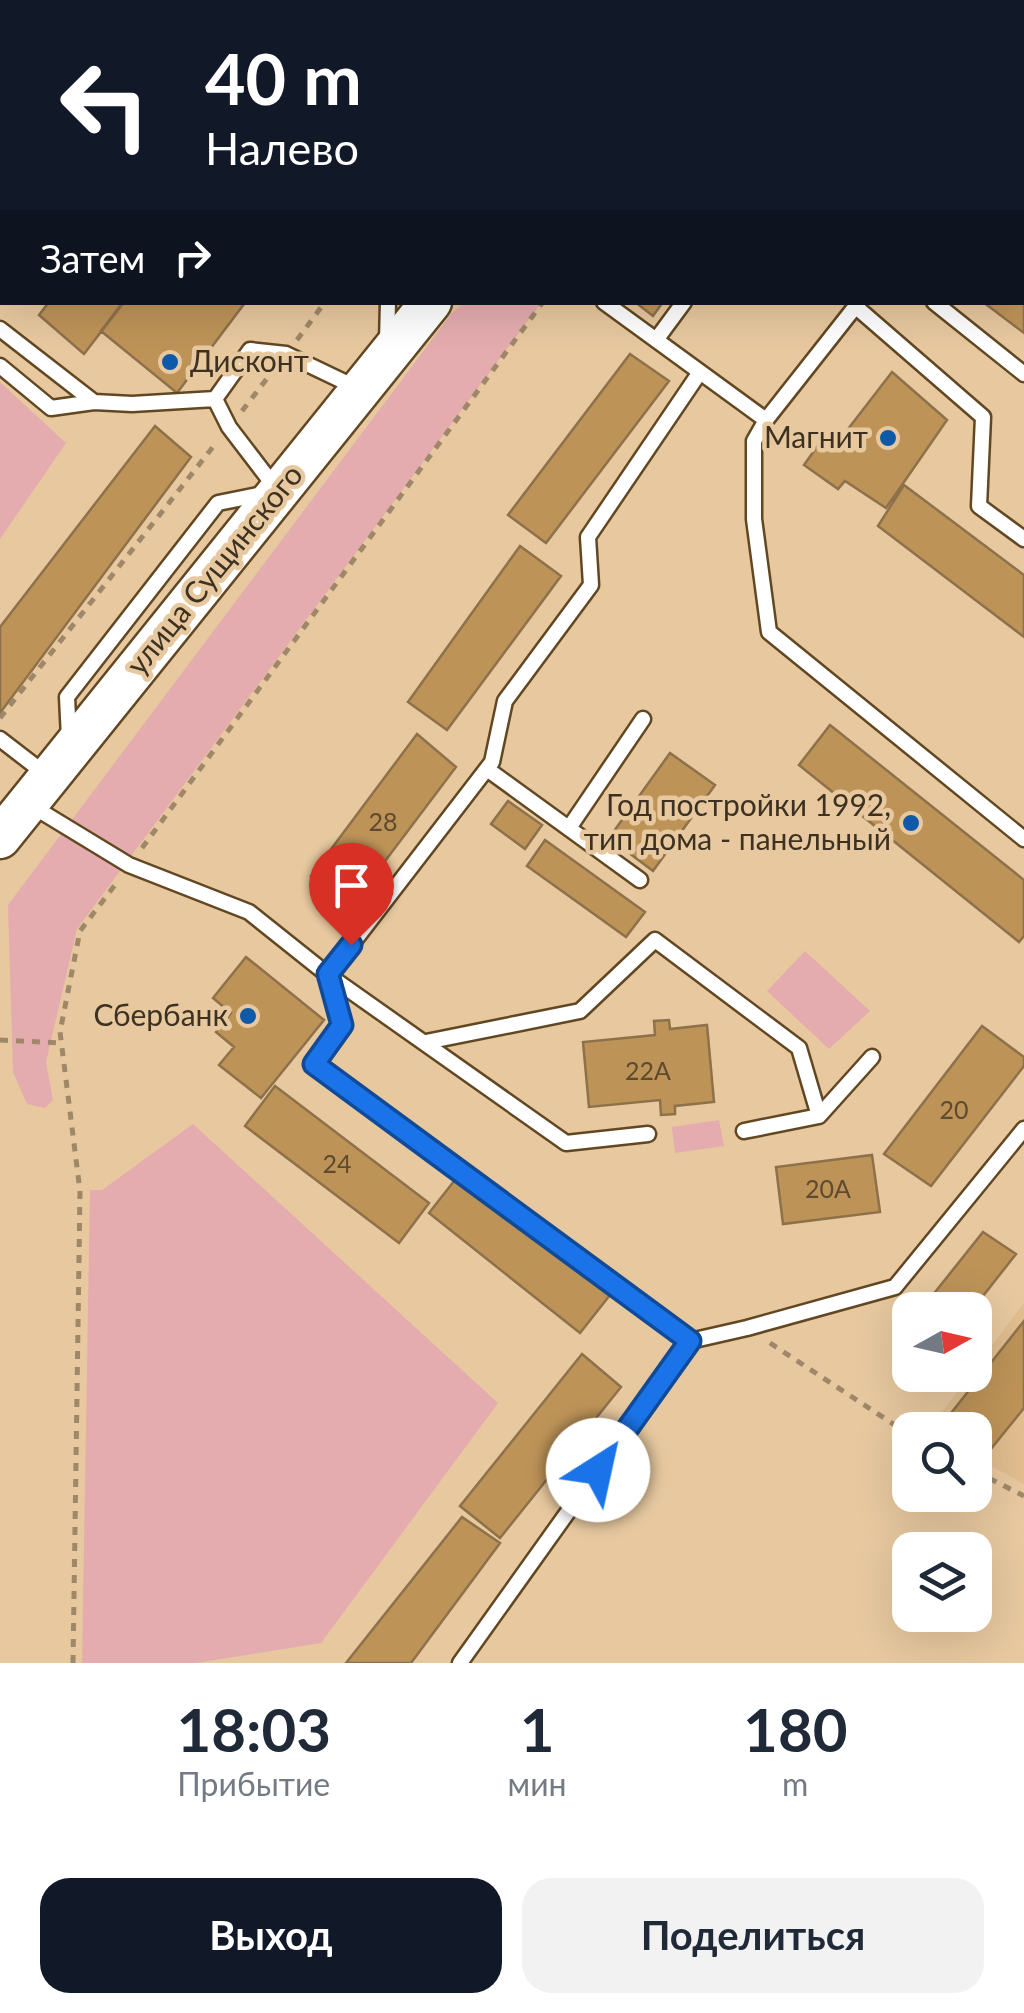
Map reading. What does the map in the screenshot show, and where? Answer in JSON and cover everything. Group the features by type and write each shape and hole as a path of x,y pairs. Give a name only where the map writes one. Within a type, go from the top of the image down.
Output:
{"street":[{"name":"улица Сущинского","path":"0,838 428,305"}],"lane":[{"path":"386,357 388,305"},
{"path":"608,305 766,420"},
{"path":"656,340 682,305"},
{"path":"856,305 766,420 754,442 754,519 769,632 1024,839"},
{"path":"858,305 984,417 980,506 1024,539"},
{"path":"938,305 1024,374"},
{"path":"0,329 94,402"},
{"path":"215,399 250,350 286,354 360,390"},
{"path":"0,366 51,408 94,402 215,399"},
{"path":"328,974 492,762 505,701 591,584 588,536 700,372"},
{"path":"215,399 229,427 278,492"},
{"path":"569,828 642,718"},
{"path":"0,739 48,776 129,865 248,912 328,974 566,1143 648,1134"},
{"path":"486,769 640,880"},
{"path":"426,1042 580,1011 655,940 798,1048 818,1116"},
{"path":"328,974 342,1025 314,1064 690,1341"},
{"path":"744,1131 818,1116 872,1057"},
{"path":"460,1663 690,1341 895,1287 1024,1129"}],"path":[{"path":"0,718 324,305"},
{"path":"72,1663 80,1191 60,1032 80,931 541,305"},
{"path":"0,1040 62,1042"},
{"path":"747,1328 892,1423"},
{"path":"992,1480 1024,1496"}],"shaded area":[{"path":"462,305 540,305 77,929 46,1062 53,1100 45,1108 27,1104 13,1072 8,905"},
{"path":"0,382 66,443 0,539"},
{"path":"805,951 870,1011 829,1049 767,991"},
{"path":"719,1120 724,1146 675,1153 672,1127"},
{"path":"193,1124 498,1403 321,1643 196,1663 82,1663 90,1190 102,1190"},
{"path":"1024,1303 1024,1484 992,1466 992,1412 942,1412 957,1392 992,1392 992,1345"}],"building":[{"path":"47,305 122,305 84,354 39,315"},
{"name":"Дисконт","path":"121,305 243,305 177,393 101,331"},
{"path":"639,305 661,305 653,316"},
{"path":"987,305 1024,305 1024,333"},
{"path":"630,354 669,381 546,543 508,515"},
{"name":"Магнит","path":"892,372 947,420 886,508 845,481 838,489 804,465 826,434 838,442"},
{"path":"155,426 191,457 0,713 0,627"},
{"path":"904,485 1024,575 1024,637 878,526"},
{"path":"520,546 561,576 447,730 408,702"},
{"name":"Год постройки 1992, тип дома - панельный","path":"830,725 1024,880 1024,936 1019,942 799,765"},
{"path":"417,734 456,767 349,909 311,876"},
{"path":"670,753 715,785 653,871 609,838"},
{"path":"508,801 542,825 525,849 491,824"},
{"path":"545,840 645,912 626,937 527,866"},
{"path":"246,957 324,1020 261,1098 219,1065 234,1047 216,1032 231,1013 213,998"},
{"path":"669,1020 670,1029 707,1025 714,1102 675,1106 675,1114 661,1115 660,1100 589,1107 583,1042 655,1035 654,1021"},
{"path":"982,1026 1024,1057 1024,1066 931,1186 884,1154"},
{"path":"275,1086 429,1203 399,1243 245,1126"},
{"path":"872,1155 880,1212 783,1224 776,1167"},
{"path":"458,1176 610,1295 580,1333 429,1213"},
{"path":"983,1232 1016,1254 986,1292 935,1292"},
{"path":"1024,1321 1024,1408 992,1448 992,1412 952,1412 968,1392 992,1392 992,1361"},
{"path":"582,1354 621,1387 500,1538 460,1506"},
{"path":"462,1517 500,1543 411,1663 346,1663"}],"place":[{"name":"Дисконт","path":"170,362"},
{"name":"Магнит","path":"888,438"},
{"name":"Год постройки 1992, тип дома - панельный","path":"911,823"},
{"name":"Сбербанк","path":"248,1016"}],"route":[{"path":"351,945 328,974 342,1025 314,1064 690,1341 598,1470"}]}
